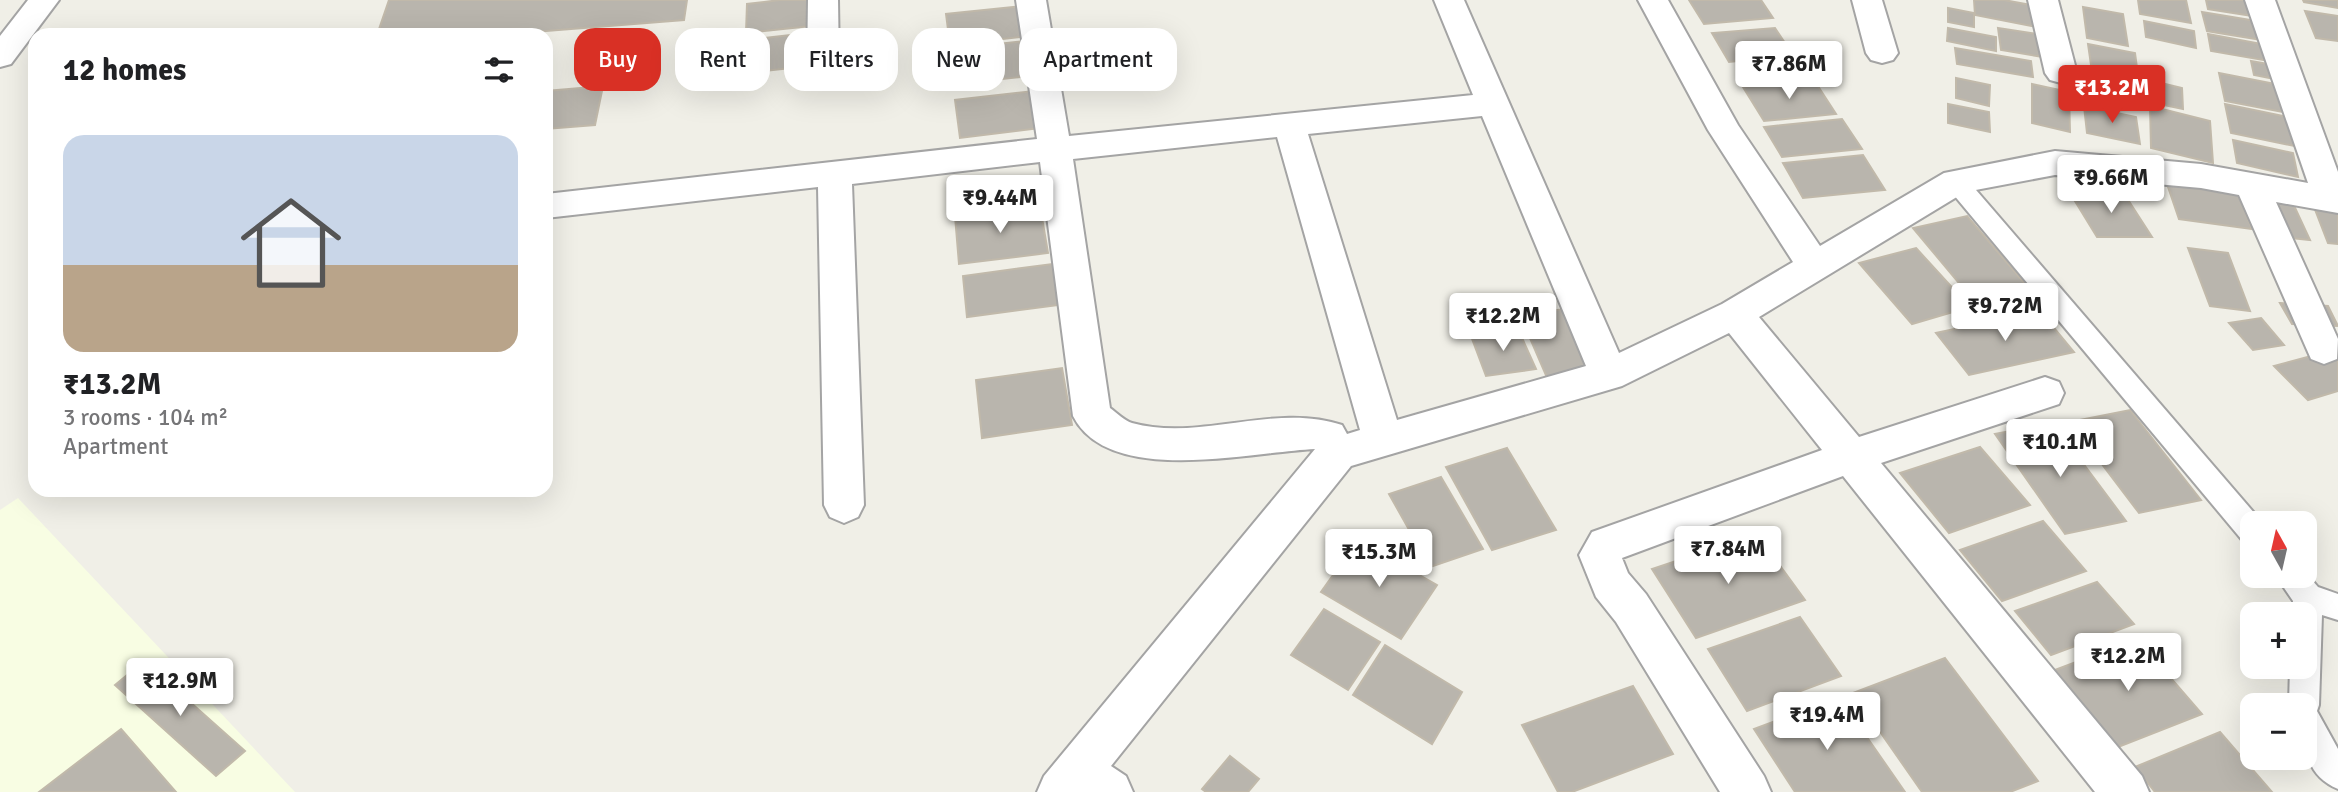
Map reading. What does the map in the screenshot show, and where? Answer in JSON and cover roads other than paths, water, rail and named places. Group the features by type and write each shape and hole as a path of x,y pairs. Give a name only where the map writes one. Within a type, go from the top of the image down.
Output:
{"street":[{"path":"0,57 44,0"},
{"path":"823,0 823,28"},
{"path":"1031,0 1055,149 1092,416 1121,438 1168,444 1314,433 1328,437 1338,453"},
{"path":"1449,0 1491,104 1609,375"},
{"path":"1653,0 1724,130 1816,268"},
{"path":"1867,0 1882,53"},
{"path":"2043,0 2061,73"},
{"path":"2260,0 2335,201"},
{"path":"553,205 835,172 1491,104"},
{"path":"1289,124 1383,440"},
{"path":"1083,785 1338,453 1609,375 1735,314 1956,183 2055,163 2201,176 2335,201"},
{"path":"835,172 844,505"},
{"path":"2252,186 2324,349"},
{"path":"1735,314 2125,792"},
{"path":"1747,792 1631,608 1611,584 1600,555 1607,545 1851,456 2045,393"}],"lane":[{"path":"1956,183 2240,517"},
{"path":"2299,588 2303,693"},
{"path":"2303,588 2338,607"},
{"path":"2317,743 2338,774"}]}
